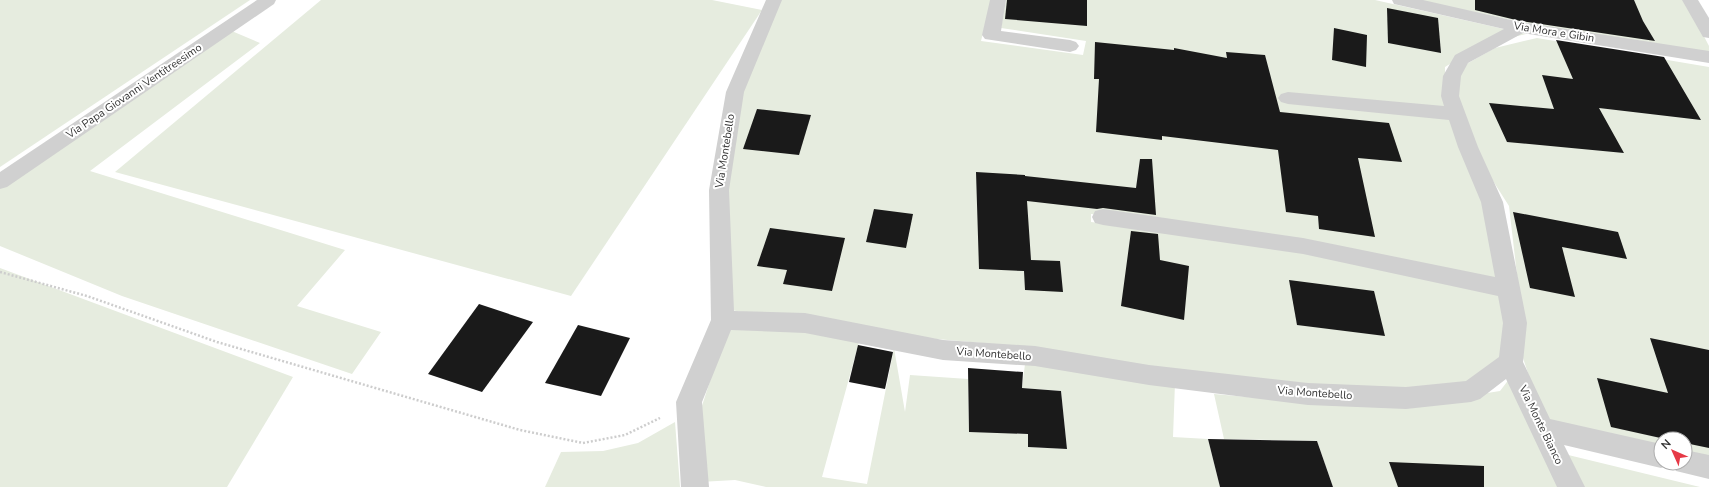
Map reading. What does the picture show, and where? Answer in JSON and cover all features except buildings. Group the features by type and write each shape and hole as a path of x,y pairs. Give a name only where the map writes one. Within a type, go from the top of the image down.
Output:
{"street":[{"name":"Via Papa Giovanni Ventitreesimo","path":"0,182 268,0"},
{"name":"Via Montebello","path":"774,0 735,92 719,190 722,320 805,323 943,350 1035,356 1149,375 1308,394 1406,398 1471,391 1511,362"},
{"path":"998,0 991,36 1070,46"},
{"name":"Via Mora e Gibin","path":"1400,0 1520,28 1709,57"},
{"path":"1690,0 1709,33"},
{"path":"1511,362 1515,323 1492,202 1468,147 1450,96 1452,76 1461,59 1520,28"},
{"path":"1288,98 1456,114"},
{"path":"1102,217 1303,246 1509,289"},
{"path":"695,487 689,402 722,320"},
{"name":"Via Monte Bianco","path":"1511,362 1571,487"},
{"path":"1542,429 1653,454"},
{"path":"1693,464 1709,467"}],"path":[{"path":"0,272 87,296 217,342 410,399 520,430 583,443 625,435 689,402"}],"shaded area":[{"path":"0,0 250,0 0,167"},
{"path":"321,0 712,0 762,10 571,296 115,172"},
{"path":"779,0 991,0 981,41 1083,55 1086,41 1001,28 1006,0 1375,0 1526,34 1489,43 1466,54 1445,67 1445,80 1451,116 1473,166 1507,289 1146,219 1091,214 1091,222 1236,239 1508,296 1509,344 1489,379 1391,391 1213,375 982,343 925,338 730,310 723,196 741,94"},
{"path":"1416,0 1685,0 1709,46 1709,61"},
{"path":"227,29 260,43 90,171 345,250 297,306 381,332 352,374 122,296 0,246 0,188"},
{"path":"1537,38 1709,67 1709,468 1693,465 1693,431 1653,431 1653,456 1549,437 1523,358 1519,292 1509,206 1472,148 1461,115 1454,71 1495,48"},
{"path":"0,268 293,377 227,487 0,487"},
{"path":"730,319 859,342 822,477 867,484 894,348 905,412 910,375 968,379 969,431 1028,434 1028,447 1067,449 1061,391 1022,388 1025,364 1175,383 1173,437 1208,439 1220,487 766,487 735,480 700,482 700,412"},
{"path":"1516,370 1563,487 1333,487 1317,441 1224,439 1214,394 1303,402 1410,405 1500,391"},
{"path":"675,422 680,487 545,487 561,452 603,451 638,443"},
{"path":"1556,452 1700,487 1574,487"}]}
